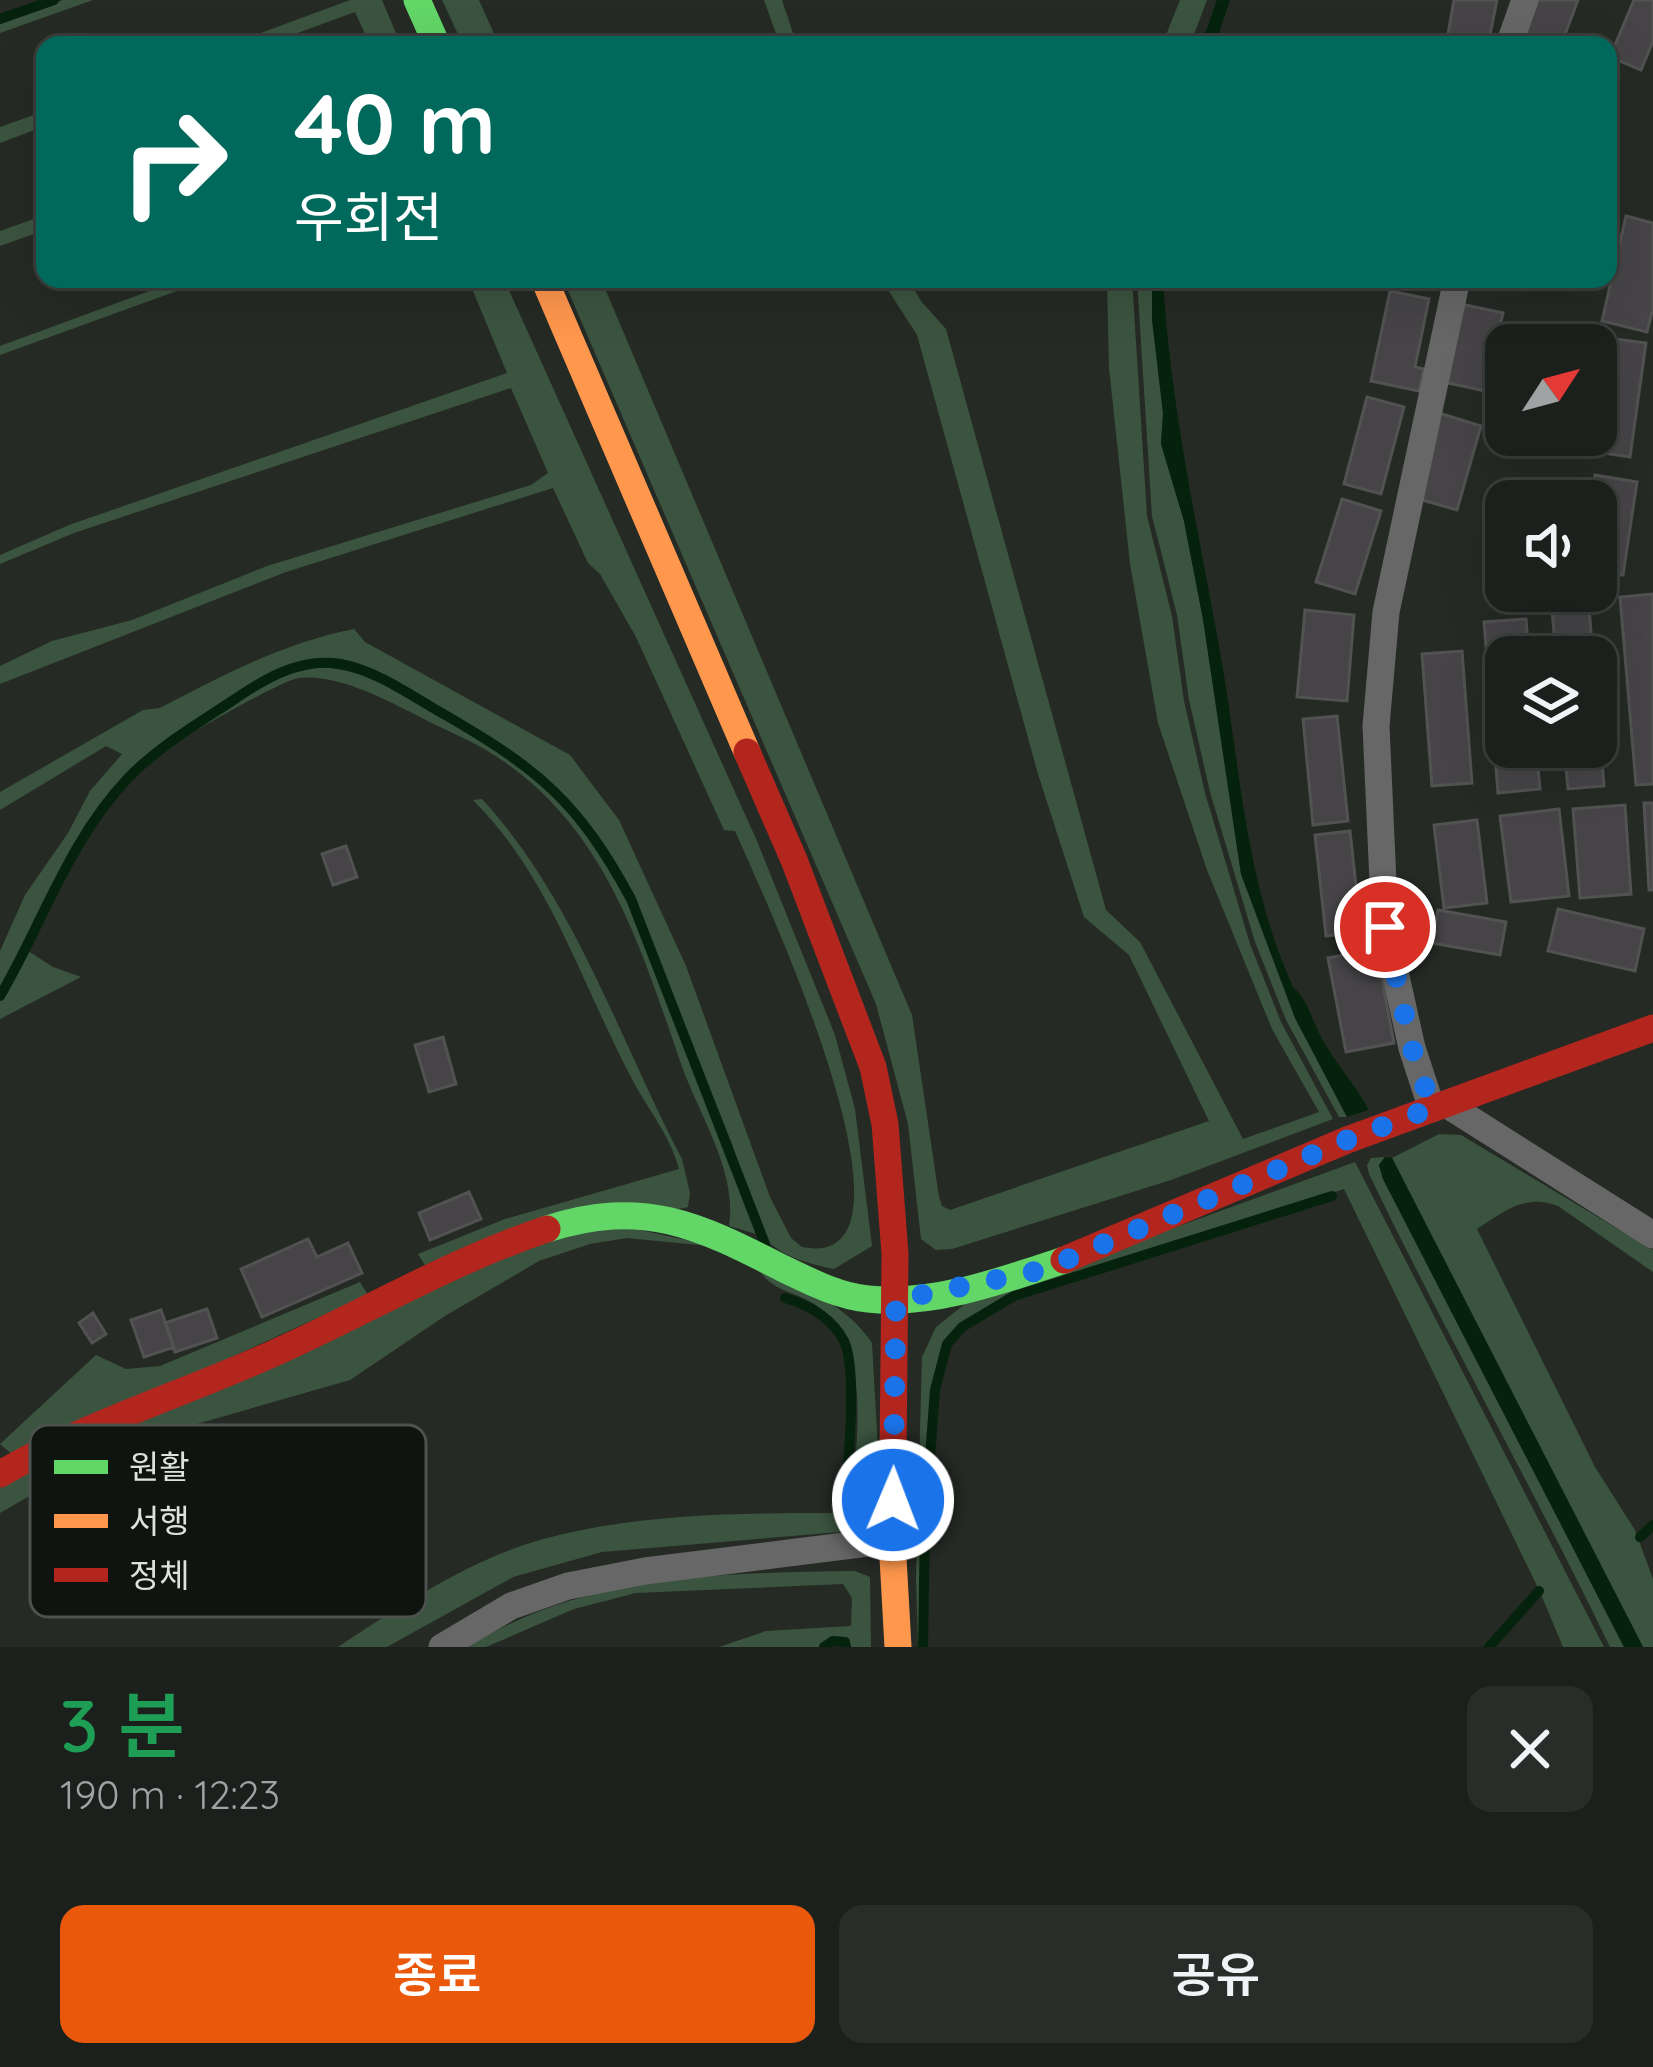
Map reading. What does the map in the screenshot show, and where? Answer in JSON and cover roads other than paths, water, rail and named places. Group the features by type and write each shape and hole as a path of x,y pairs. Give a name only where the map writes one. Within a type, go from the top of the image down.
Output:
{"street":[{"path":"417,0 433,36"},
{"path":"1512,36 1525,0"},
{"path":"548,288 794,860 873,1066 886,1124 891,1179 896,1300 892,1540 898,1647"},
{"path":"1455,288 1386,612 1376,726 1385,927 1412,1048 1439,1106 1653,1235"},
{"path":"97,1425 271,1355 503,1243 596,1216 641,1215 715,1232 856,1299 896,1300 1042,1270 1349,1139 1653,1028"},
{"path":"0,1474 30,1457"},
{"path":"442,1647 511,1606 568,1586 645,1571 892,1540"}],"waterway":[{"path":"0,19 54,0"},
{"path":"0,996 89,828 140,766 192,727 283,672 326,663 355,668 396,686 508,754 554,792 593,838 631,899 765,1244"},
{"path":"923,1647 925,1522 935,1390 947,1344 962,1327 1014,1296 1332,1196"},
{"path":"785,1298 826,1319 844,1341 851,1376 845,1518"},
{"path":"1640,1537 1653,1525"},
{"path":"1489,1647 1539,1591"},
{"path":"824,1647 833,1641 845,1642 846,1647"}]}
